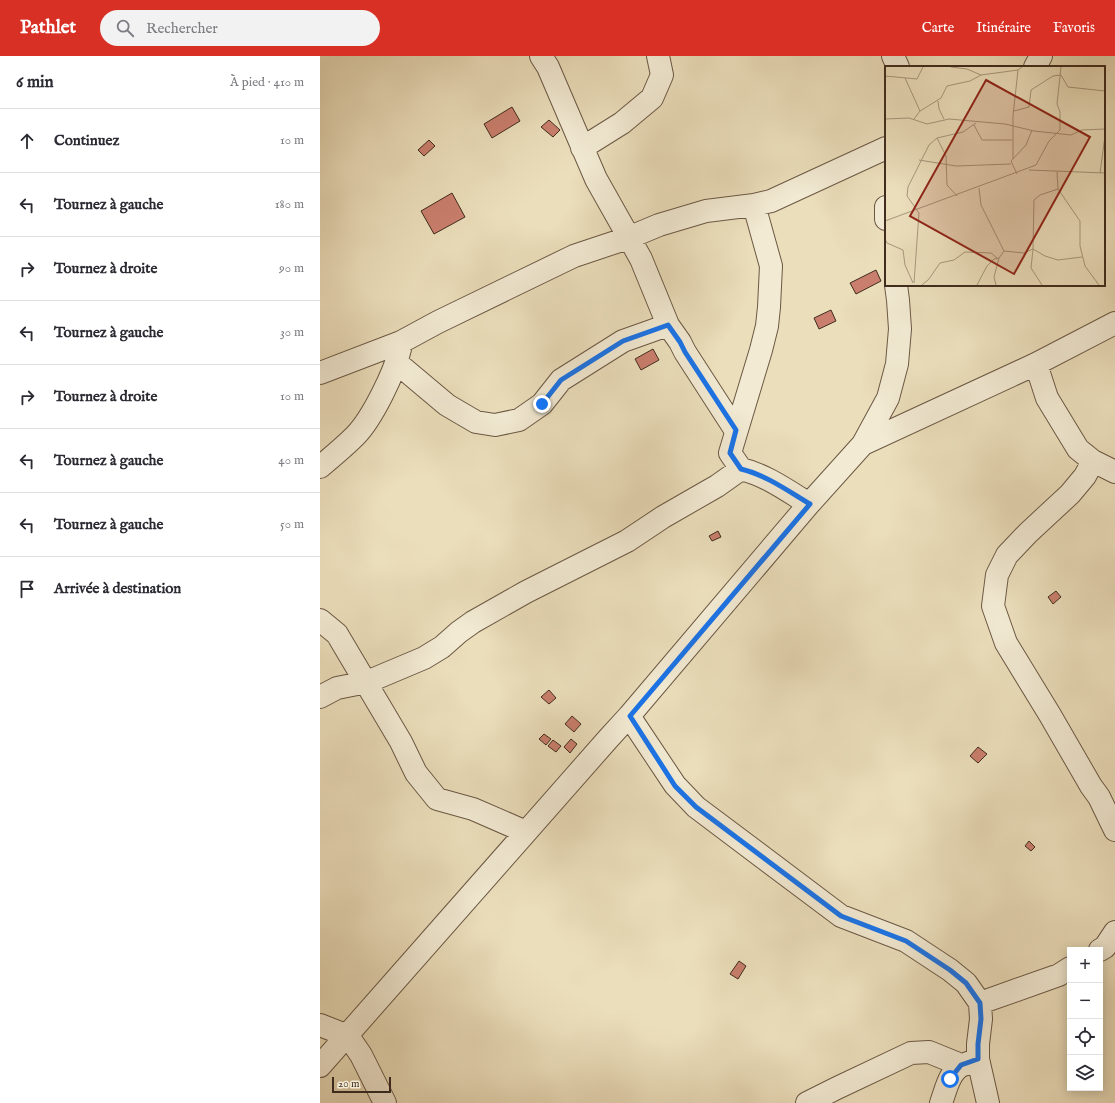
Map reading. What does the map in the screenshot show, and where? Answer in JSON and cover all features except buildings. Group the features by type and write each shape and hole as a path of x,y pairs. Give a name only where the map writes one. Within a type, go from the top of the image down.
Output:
{"street":[{"path":"541,56 548,67 596,179 641,260 668,325 736,430"},
{"path":"582,148 622,122 652,98 662,75 658,56"},
{"path":"893,56 898,66"},
{"path":"1036,66 1041,56"},
{"path":"320,373 399,352 438,322 574,256 628,238 659,225 706,211 754,205 771,201 885,148"},
{"path":"320,697 337,688 367,682 424,658 442,647 458,632 473,622 526,592 627,541 663,517 717,486 735,461 736,430 767,326 771,266 754,205"},
{"path":"320,1066 630,716 810,504 863,444 888,398 897,364 900,329 896,286"},
{"path":"863,444 1036,364 1115,323"},
{"path":"399,352 447,405 476,422 495,425 519,420 542,404 561,380 623,341 668,325"},
{"path":"320,467 355,436 365,424 399,352"},
{"path":"1036,364 1047,398 1078,449 1093,461 1115,472"},
{"path":"735,461 752,472 776,483 810,504"},
{"path":"1093,461 1085,476 1070,494 1007,555 997,575 994,606 1006,643 1099,797 1115,830"},
{"path":"320,620 337,634 367,682 401,742 416,773 437,799 472,809 526,832"},
{"path":"630,716 675,786 696,807 841,916 906,941 950,970 966,983 980,1003 981,1019 978,1044 970,1062 950,1079 941,1103"},
{"path":"1103,948 1115,932"},
{"path":"980,1003 1059,975 1067,970"},
{"path":"320,1025 348,1036 361,1055 385,1103"},
{"path":"807,1103 836,1088 911,1054 929,1052 970,1062"},
{"path":"970,1062 988,1103"}],"route":[{"path":"542,404 561,380 623,341 668,325 736,430 730,453 741,469 752,472 776,483 810,504 630,716 675,786 696,807 841,916 906,941 950,970 966,983 980,1003 981,1019 978,1059 961,1065 950,1079"}]}
